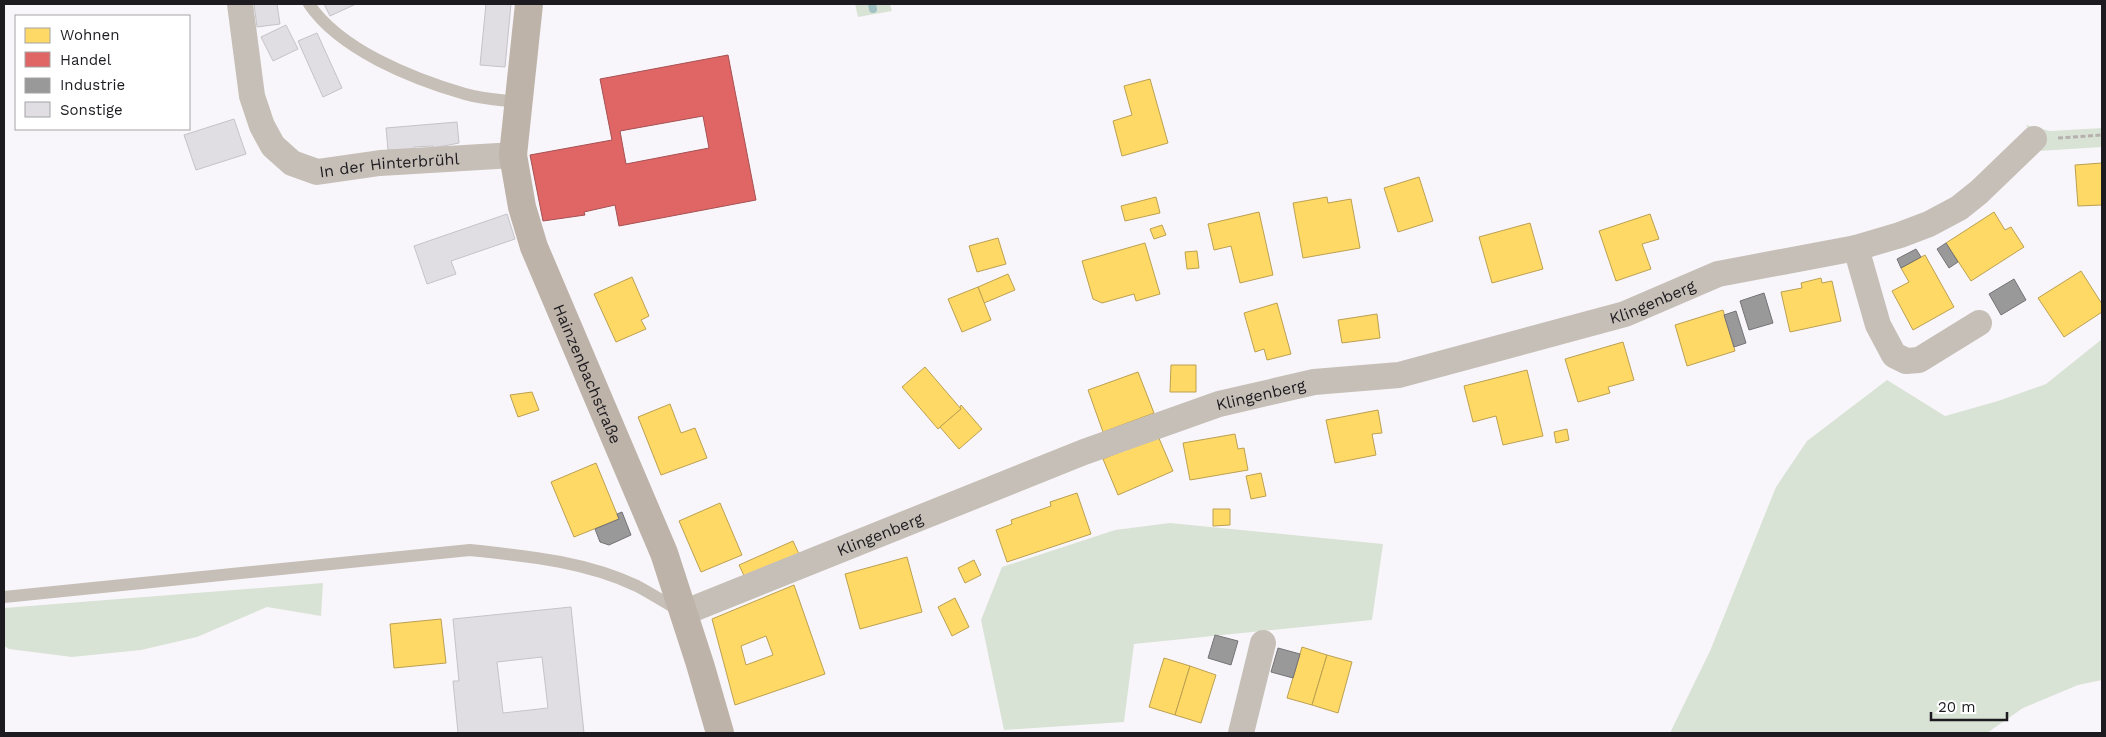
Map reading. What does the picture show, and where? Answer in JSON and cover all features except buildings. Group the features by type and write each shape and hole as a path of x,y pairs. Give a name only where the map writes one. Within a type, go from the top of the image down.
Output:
{"street":[{"name":"In der Hinterbrühl","path":"240,4 252,96 262,126 273,146 292,163 317,172 380,163 513,155"},
{"name":"Hainzenbachstraße","path":"529,4 513,155 522,207 534,247 664,553 720,733"},
{"name":"Klingenberg","path":"683,612 1084,452 1218,404 1314,382 1399,376 1626,314 1718,274 1856,248 1929,224 1958,208 1979,192 2034,139"},
{"path":"1856,248 1878,325 1894,355 1906,361 1919,360 1979,323"},
{"path":"1241,733 1264,643"}],"lane":[{"path":"309,4 317,16 347,42 407,74 467,94 518,102"},
{"path":"4,597 470,550 533,557 586,568 636,586 683,612"}],"path":[{"path":"2034,139 2102,135"}],"green space":[{"path":"855,4 890,4 892,11 858,17"},
{"path":"2026,125 2050,131 2102,128 2102,147 2039,151"},
{"path":"2102,339 2102,680 2078,685 2023,708 1987,733 1670,733 1710,651 1776,487 1807,441 1887,380 1945,416 1998,401 2046,384"},
{"path":"1170,523 1383,544 1372,620 1134,644 1124,722 1004,730 981,620 1002,567 1115,530"},
{"path":"323,583 321,616 267,607 197,637 141,650 72,657 9,649 4,646 4,608"}],"waterway":[{"path":"872,4 873,9"}]}
